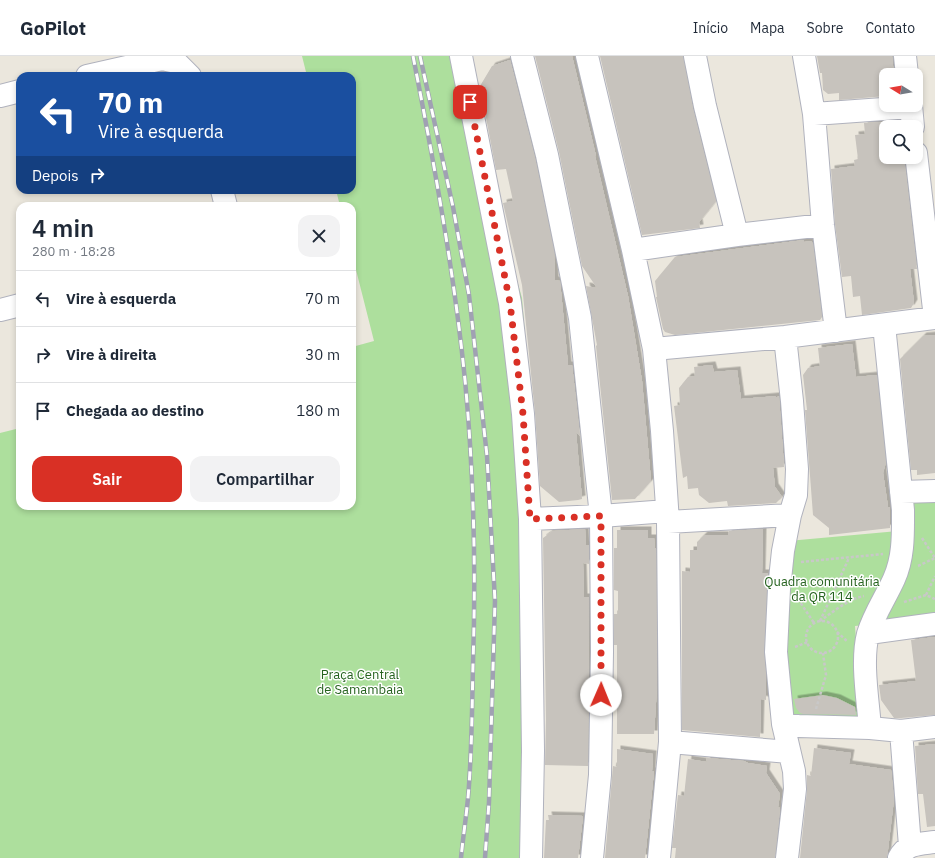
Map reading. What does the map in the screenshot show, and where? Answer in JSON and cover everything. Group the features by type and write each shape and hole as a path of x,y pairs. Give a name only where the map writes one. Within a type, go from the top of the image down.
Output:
{"street":[{"path":"461,56 510,303 523,414 530,519 533,751 531,858"},
{"path":"522,56 549,163 580,318 601,516 602,652 600,775 592,858"},
{"path":"587,56 633,250 654,349 662,431 668,516 670,742 659,858"},
{"path":"695,56 705,106 737,235"},
{"path":"804,56 814,114 823,225 836,331"},
{"path":"905,56 906,68"},
{"path":"105,72 162,59 176,62 186,72"},
{"path":"0,96 16,92"},
{"path":"814,114 912,113"},
{"path":"654,349 785,337 935,318 917,164"},
{"path":"633,250 737,235 823,225"},
{"path":"0,310 16,306"},
{"path":"870,728 865,657 869,633 899,565 902,552 903,523 901,492 884,325"},
{"path":"785,337 797,469 796,495 790,515 783,551 779,589 776,652 782,724 794,771 795,789 786,858"},
{"path":"901,492 935,491"},
{"path":"530,519 601,516 790,515"},
{"path":"869,633 935,624"},
{"path":"782,724 901,731 935,727"},
{"path":"901,731 905,852 935,842"},
{"path":"670,742 789,752"}],"path":[{"path":"798,562 902,552"},
{"path":"820,622 849,558"},
{"path":"926,595 935,576"},
{"path":"795,595 814,623"},
{"path":"820,622 842,606 858,597 882,602 926,595 935,599"},
{"path":"825,621 830,623 834,627 838,636 836,646 828,652 823,653 814,650 808,642 808,632 814,623 820,622 825,621"},
{"path":"811,726 826,675 823,653"}],"green space":[{"name":"Praça Central de Samambaia","path":"302,56 454,56 522,298 541,527 532,858 0,858 0,433 16,429 16,510 356,510 356,346 374,341 356,270 356,202 339,202 337,194 356,194 356,72 306,72"},
{"name":"Quadra comunitária da QR 114","path":"935,493 935,618 855,626 862,722 775,712 777,542 898,531 899,496"}],"building":[{"path":"535,56 572,56 628,296 642,381 651,481 635,499 612,500 597,345 586,286 597,288 582,266 559,152"},
{"path":"600,56 683,56 693,109 716,201 699,222 700,228 642,235"},
{"path":"817,56 892,56 893,68 879,68 879,97 839,100 839,93 828,94 823,90 822,73 820,73"},
{"path":"510,60 535,158 554,250 555,280 560,281 568,365 572,365 580,436 576,432 582,499 578,500 559,502 540,486 535,413 522,285 503,203 513,201 506,169 496,170 480,86 492,66"},
{"path":"879,122 879,164 905,164 917,269 910,269 914,303 911,308 862,315 860,296 853,297 851,276 842,277 835,224 831,169 855,166 854,160 858,159 855,135 865,134 864,123"},
{"path":"804,240 804,242 811,241 813,244 822,317 820,320 675,335 665,332 663,329 656,297 655,281 675,257"},
{"path":"935,335 935,473 917,475 917,470 911,470 900,359 923,336"},
{"path":"852,344 856,377 877,375 886,462 883,473 888,507 890,507 890,528 829,535 829,528 813,515 805,410 807,410 803,375 808,368 820,366 818,348"},
{"path":"712,365 714,372 737,370 741,399 776,396 776,398 779,396 784,467 773,468 775,487 782,497 776,503 728,506 727,501 709,503 699,495 698,488 688,489 687,476 683,478 674,406 680,405 679,388 688,377 695,376 694,367"},
{"path":"585,529 586,545 589,545 589,564 583,563 584,597 589,597 588,766 545,765 546,720 543,538 553,531"},
{"path":"763,529 762,573 768,573 768,576 764,651 766,700 761,699 760,737 682,730 682,571 690,572 690,550 697,550 697,542 704,535 728,535 729,531"},
{"path":"617,530 648,530 648,538 654,538 656,548 657,687 654,734 617,734 617,645 614,645 614,614 618,614 618,591 614,590 614,548 617,548"},
{"path":"935,637 935,715 894,718 881,700 879,685 916,681 911,640"},
{"path":"823,695 837,698 855,707 856,715 803,714 796,708 794,699"},
{"path":"935,744 935,826 927,827 923,794 918,794 915,746"},
{"path":"814,748 851,753 849,764 891,770 894,799 887,858 800,858 807,790 807,775 811,776"},
{"path":"617,749 653,754 652,771 654,771 645,858 605,858 613,766 617,767"},
{"path":"706,758 744,761 767,766 766,773 780,794 775,858 675,858 676,848 672,848 678,795 684,796 688,759 707,762"},
{"path":"548,815 583,816 578,858 544,858 546,820 549,820"}],"railway":[{"path":"413,56 436,177 449,258 465,380 468,416 474,557 474,628 471,747 467,806 461,858"},
{"path":"420,56 453,207 469,295 487,456 495,601 489,802 485,858"}],"route":[{"path":"470,102 510,303 523,414 530,519 601,516 601,695"}]}
